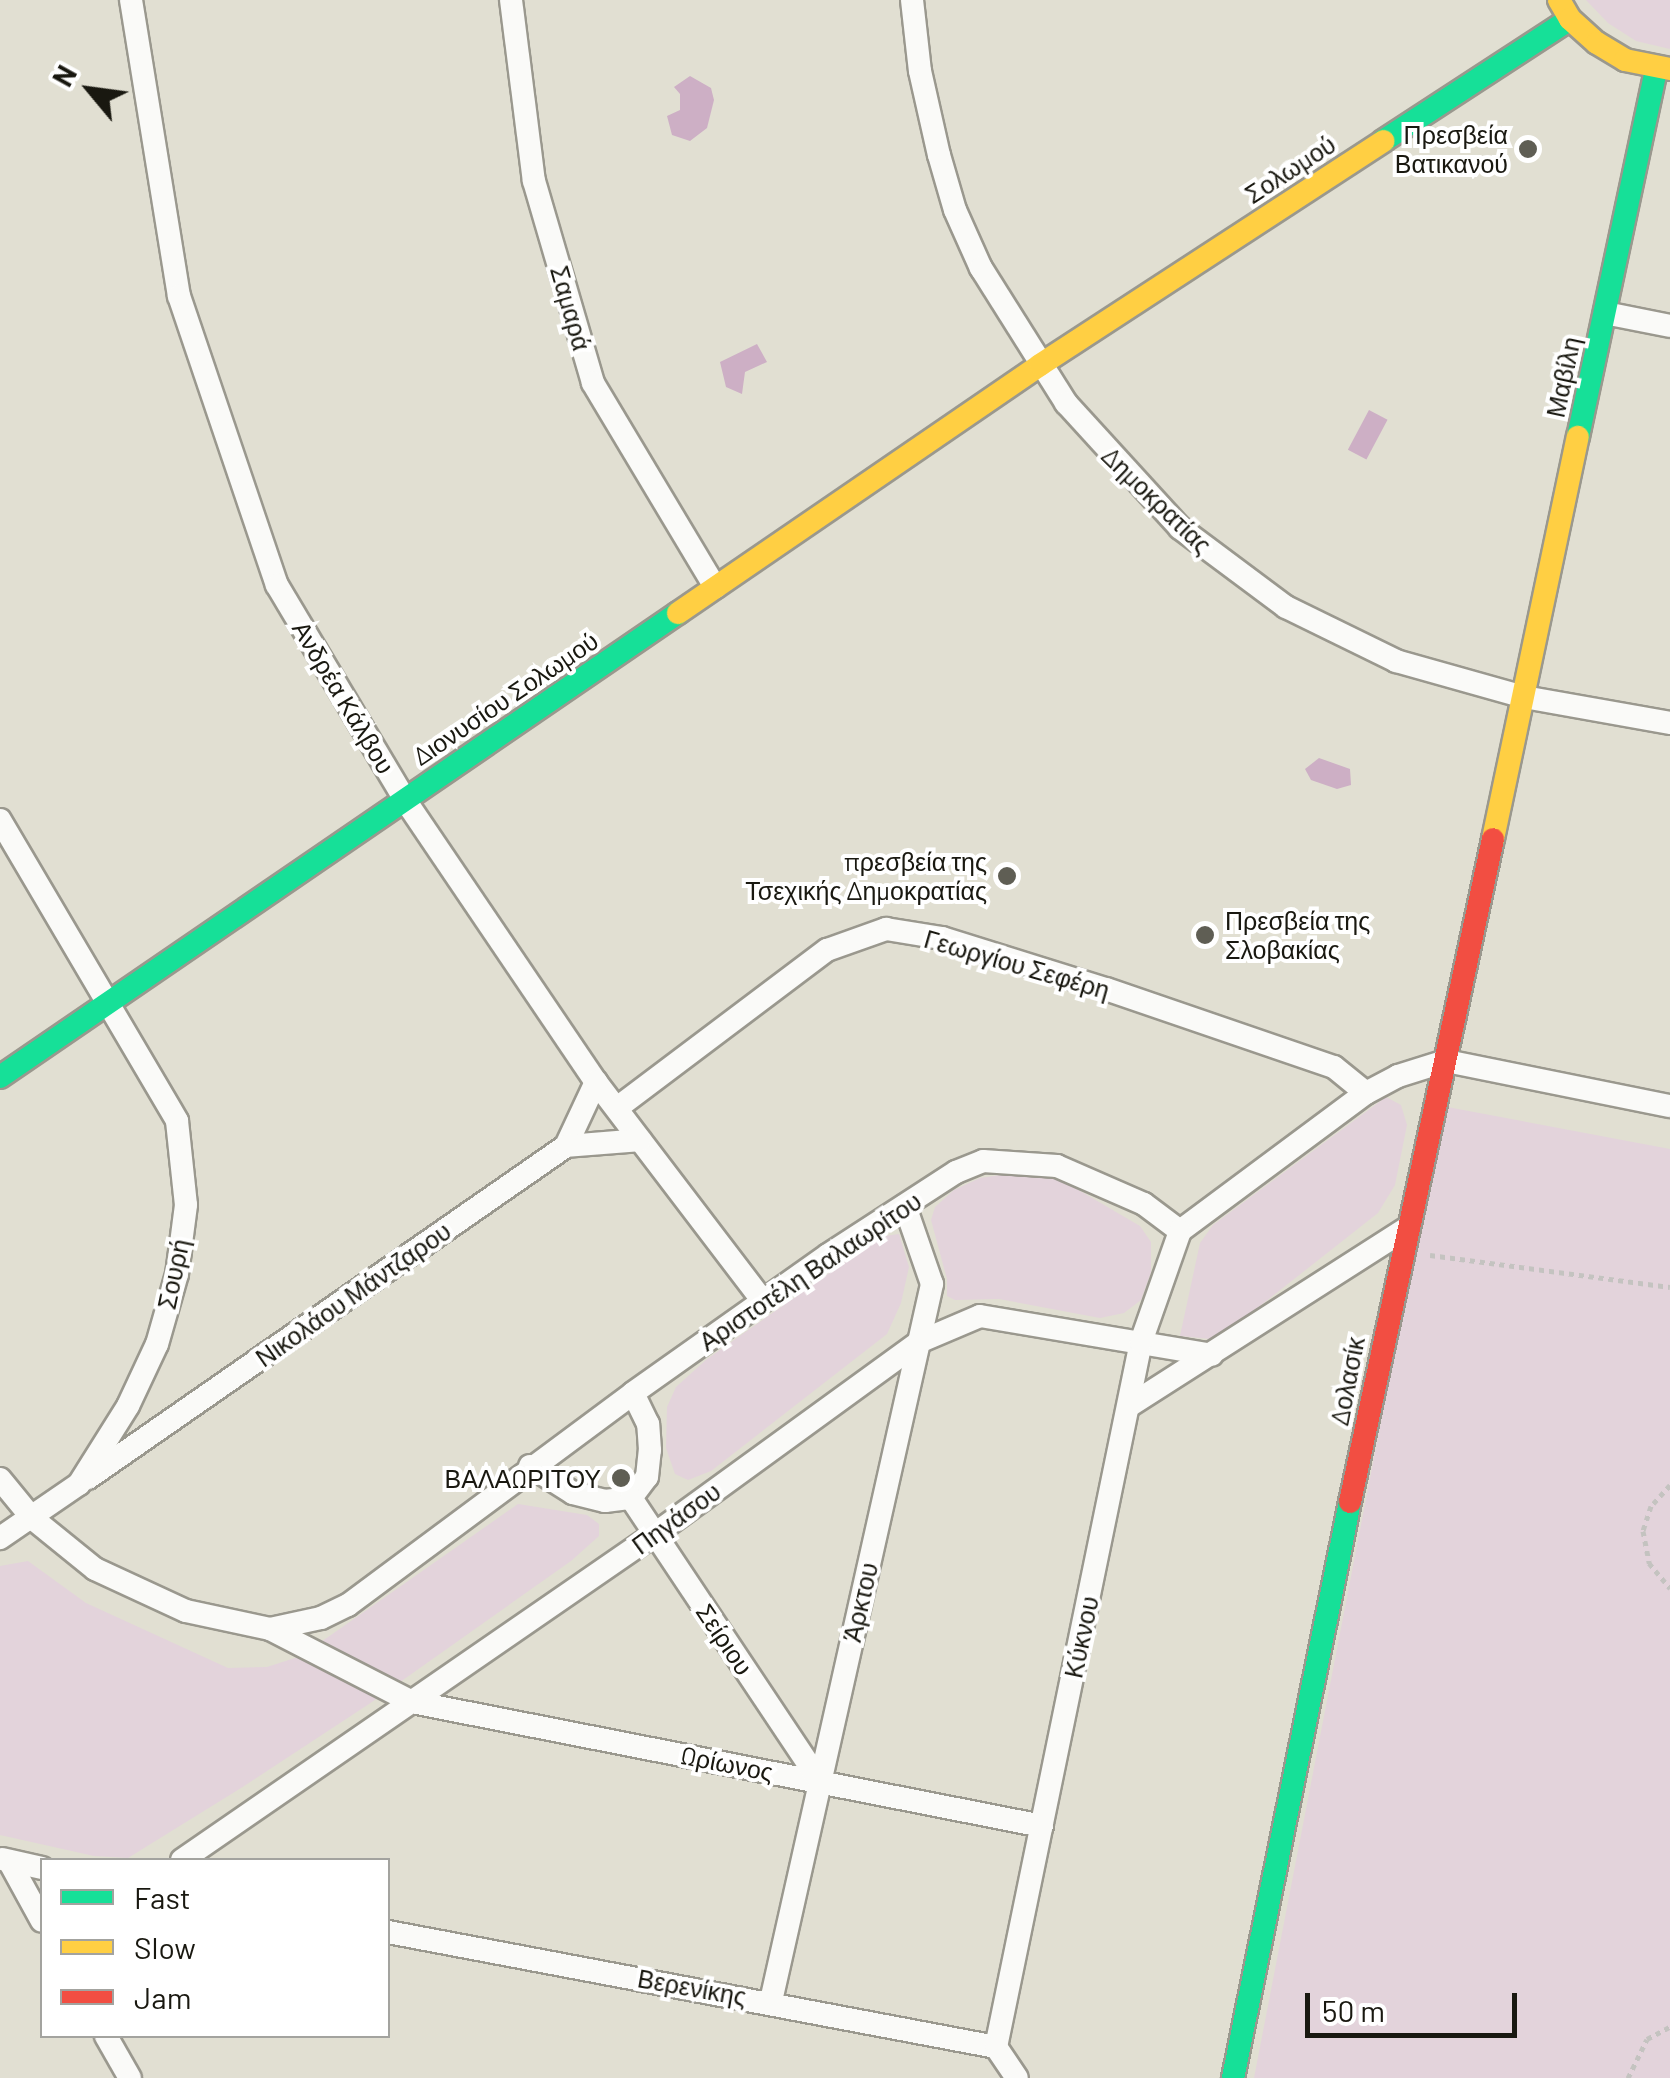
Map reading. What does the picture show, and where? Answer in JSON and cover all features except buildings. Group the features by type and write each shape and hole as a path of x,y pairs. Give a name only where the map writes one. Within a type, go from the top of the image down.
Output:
{"street":[{"name":"Ανδρέα Κάλβου","path":"130,0 179,296 277,585 405,800 596,1082 763,1301"},
{"name":"Σαμαρά","path":"511,0 534,182 593,383 715,587"},
{"name":"Δημοκρατίας","path":"912,0 920,70 955,210 981,268 1066,404 1141,490 1243,578 1286,608 1396,661 1524,696 1670,724"},
{"name":"Σολωμού","path":"1040,364 1565,9"},
{"path":"1565,9 1596,43 1625,60 1663,69"},
{"name":"Μαβίλη","path":"1524,696 1605,313 1663,69"},
{"path":"1605,313 1670,326"},
{"name":"Διονυσίου Σολωμού","path":"0,1077 1040,364"},
{"name":"Δολασίκ","path":"1234,2078 1400,1259 1524,696"},
{"name":"Σουρή","path":"0,820 177,1121 186,1205 177,1274 156,1344 128,1406 80,1484 0,1538"},
{"name":"Γεωργίου Σεφέρη","path":"616,1108 827,950 886,929 942,938 1106,989 1334,1068 1366,1093"},
{"path":"1180,1231 1366,1093 1398,1076 1446,1061 1670,1106"},
{"path":"596,1082 566,1146 640,1140"},
{"name":"Νικολάου Μάντζαρου","path":"80,1484 566,1146"},
{"name":"Αριστοτέλη Βαλαωρίτου","path":"270,1629 320,1618 348,1605 632,1393 956,1172 982,1162 1029,1161 1057,1166 1144,1204 1180,1231"},
{"name":"Άρκτου","path":"771,2002 932,1284 905,1206"},
{"path":"1130,1406 1409,1227"},
{"name":"Κύκνου","path":"996,2047 1130,1406 1140,1342 1180,1231"},
{"name":"Πηγάσου","path":"185,1858 655,1534 919,1342 980,1316 1212,1354"},
{"path":"530,1466 572,1493 605,1501 631,1498 646,1477 650,1450 648,1424 632,1393"},
{"path":"0,1478 32,1518 95,1569 150,1597 213,1619 270,1629"},
{"name":"Σείριου","path":"631,1498 820,1781"},
{"name":"Ωρίωνος","path":"270,1629 412,1702 1042,1826"},
{"path":"5,1860 40,1868"},
{"path":"5,1860 40,1918"},
{"name":"Βερενίκης","path":"390,1932 996,2047"},
{"path":"107,2038 130,2078"},
{"path":"996,2047 1017,2078"}],"path":[{"path":"1400,1259 1432,1254 1670,1287"},
{"path":"1670,1485 1652,1506 1644,1531 1649,1563 1670,1588"},
{"path":"1628,2078 1648,2040 1670,2026"}],"shaded area":[{"path":"1586,0 1670,0 1670,49 1636,41 1608,23"},
{"path":"690,76 711,88 714,100 707,128 690,141 672,135 667,116 680,110 680,94 674,87"},
{"path":"757,344 767,362 745,372 742,394 726,387 720,362"},
{"path":"1369,410 1388,420 1366,460 1348,450"},
{"path":"1319,758 1350,769 1351,785 1337,789 1311,780 1305,769"},
{"path":"1386,1097 1401,1105 1407,1125 1395,1185 1378,1213 1237,1324 1210,1339 1180,1336 1200,1243 1213,1225"},
{"path":"1442,1106 1670,1149 1670,2078 1254,2078"},
{"path":"1014,1173 1058,1178 1140,1226 1151,1242 1151,1272 1141,1300 1124,1313 1100,1318 999,1299 955,1300 947,1296 947,1279 931,1220 935,1207 954,1190 980,1178"},
{"path":"899,1234 909,1267 901,1303 887,1334 711,1471 688,1480 675,1474 666,1448 667,1407 676,1387 707,1359 855,1255 885,1236"},
{"path":"518,1504 587,1515 599,1524 599,1536 571,1561 369,1704 241,1788 128,1858 94,1856 0,1835 0,1566 28,1561 86,1603 228,1668 267,1667 301,1656"}],"traffic: fast":[{"path":"1383,141 1570,19"},
{"path":"1578,437 1656,69"},
{"path":"0,1077 678,613"},
{"path":"1233,2078 1350,1502"}],"traffic: slow":[{"path":"1559,0 1570,19 1597,43 1625,60 1670,69"},
{"path":"678,613 1040,365 1383,141"},
{"path":"1493,839 1578,437"}],"traffic: jam":[{"path":"1350,1502 1493,839"}],"place":[{"name":"Πρεσβεία Βατικανού","path":"1528,149"},
{"name":"πρεσβεία της Τσεχικής Δημοκρατίας","path":"1007,876"},
{"name":"Πρεσβεία της Σλοβακίας","path":"1205,935"},
{"name":"ΒΑΛΑΩΡΙΤΟΥ","path":"621,1478"}]}
